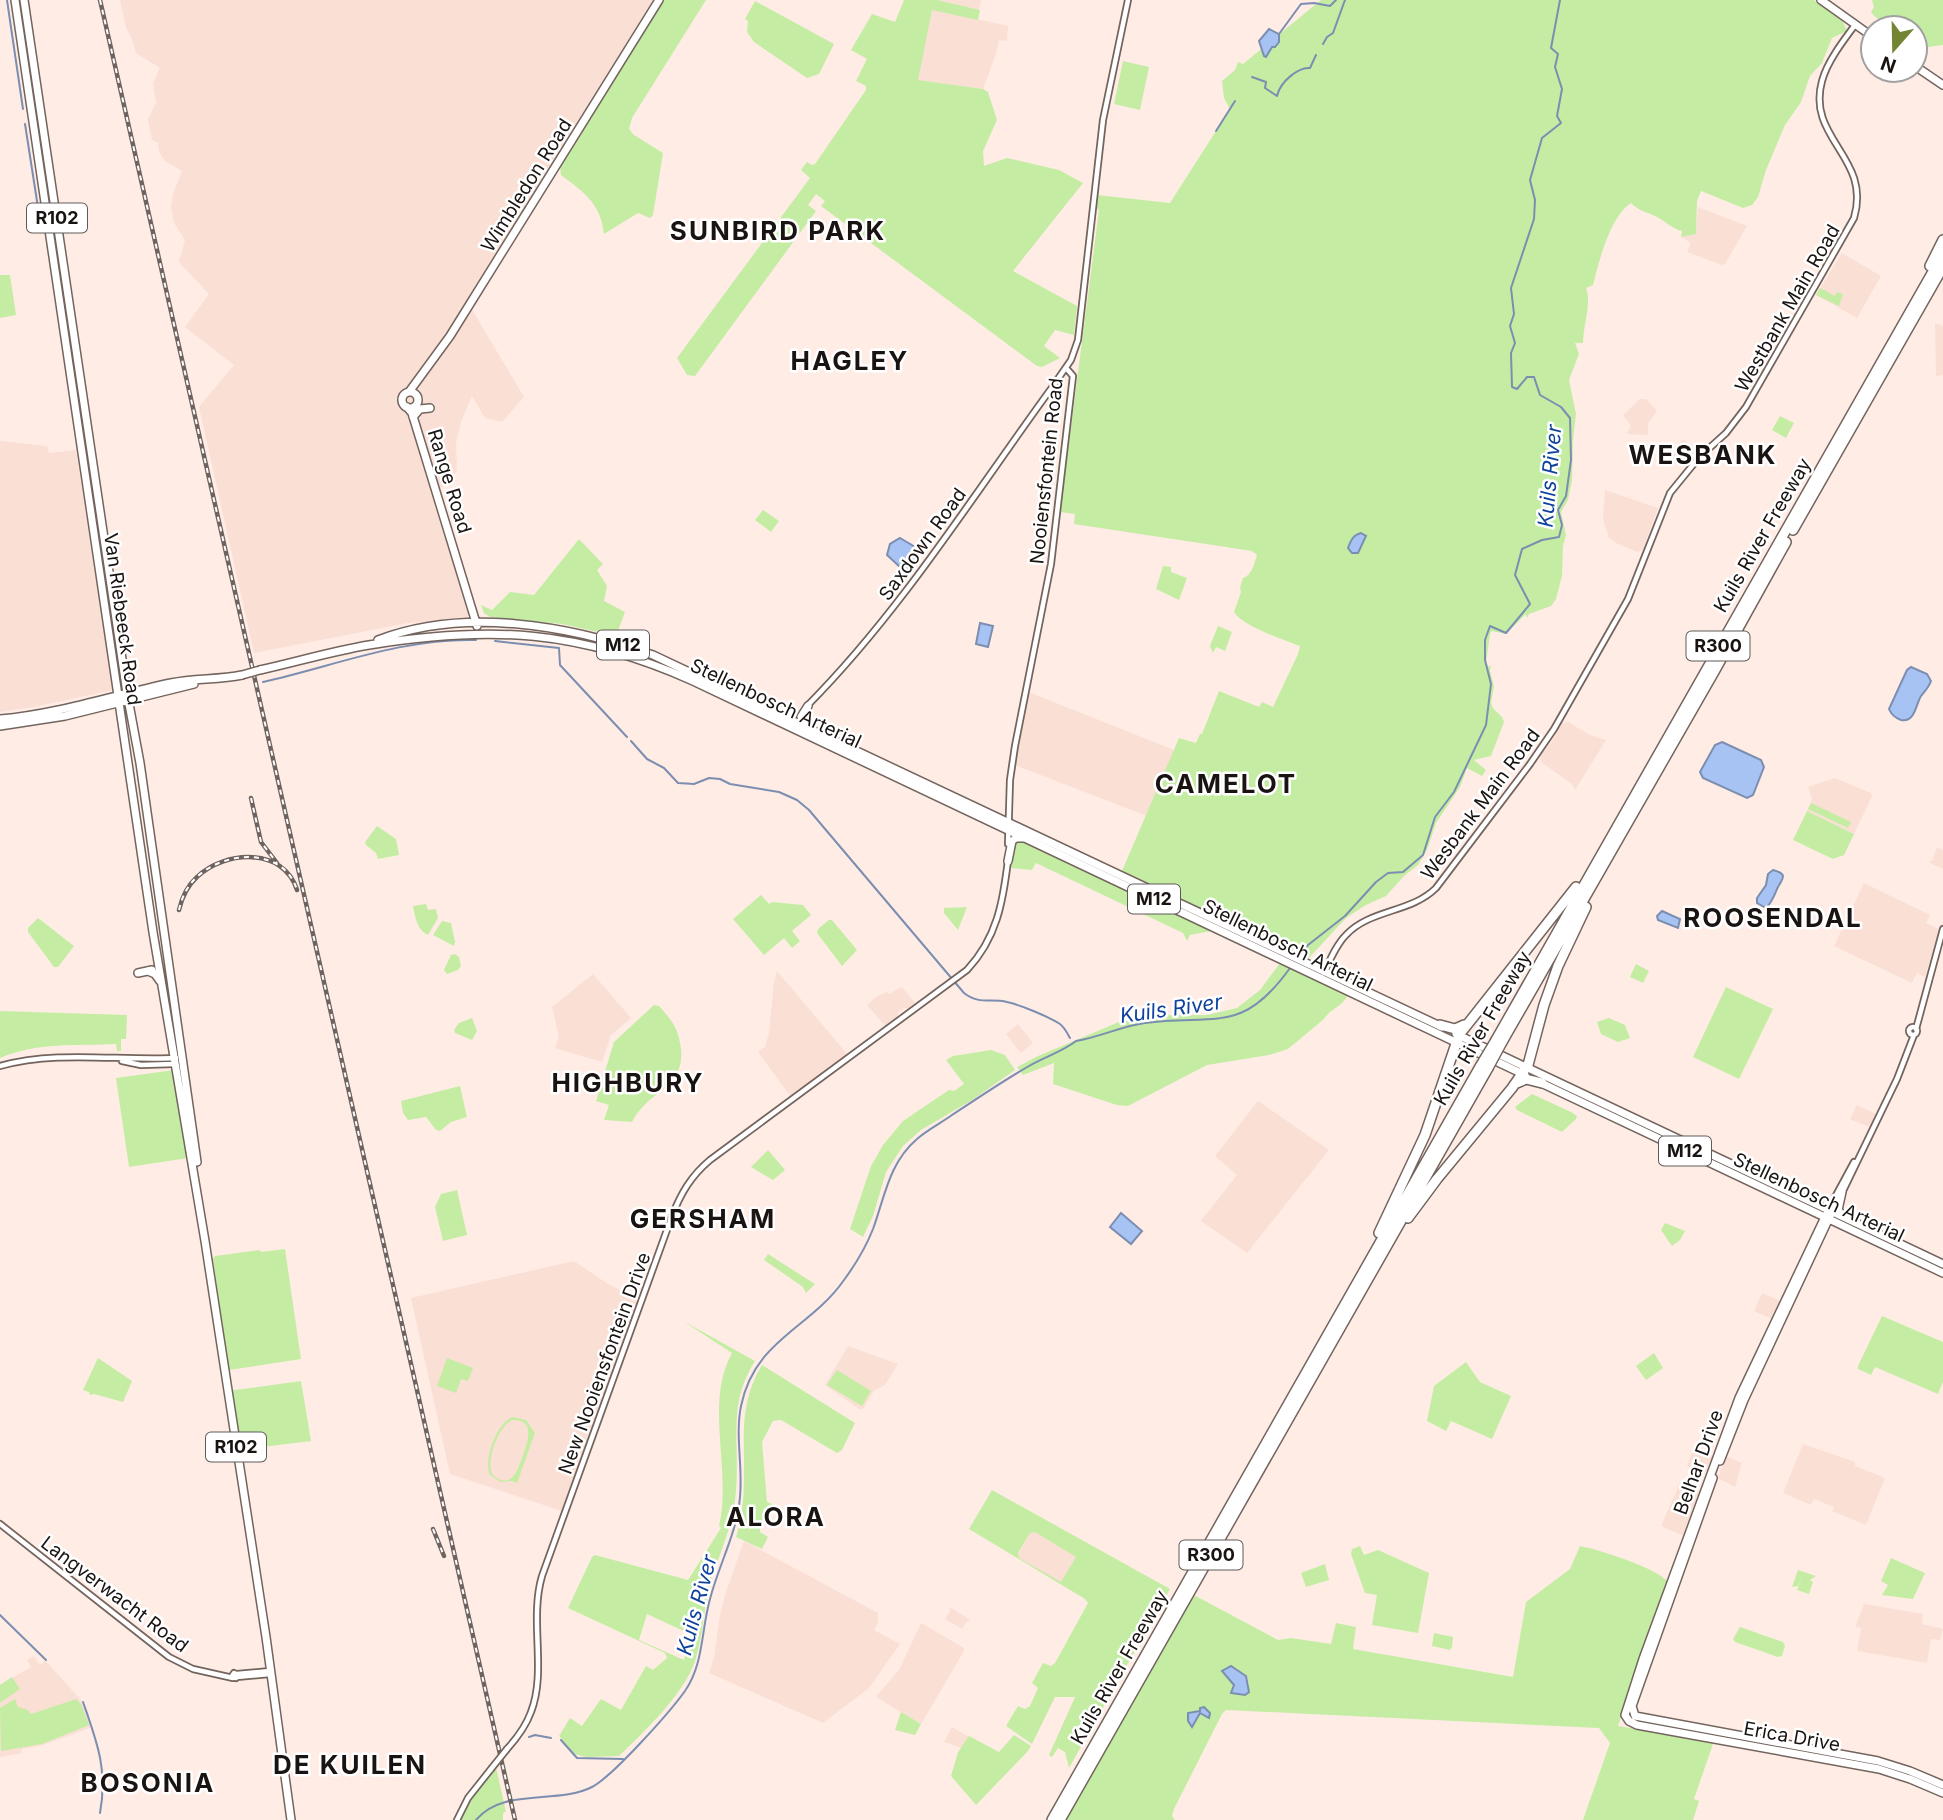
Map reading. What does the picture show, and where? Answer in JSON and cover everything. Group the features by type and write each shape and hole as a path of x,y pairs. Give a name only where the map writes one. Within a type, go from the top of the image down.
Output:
{"highway":[{"path":"1913,314 1913,299 1943,240"},
{"name":"Kuils River Freeway","path":"1060,1820 1484,1067 1633,812 1913,314 1943,254"},
{"name":"Kuils River Freeway","path":"1499,1041 1623,815 1913,314 1943,267"},
{"path":"1913,314 1943,274"},
{"path":"1359,1288 1424,1195 1524,1071 1558,966 1633,812"},
{"path":"1359,1288 1416,1155 1457,1038 1561,909 1623,815"},
{"path":"1440,1026 1457,1029 1468,1022"},
{"path":"1512,1088 1525,1079 1542,1083"},
{"name":"Kuils River Freeway","path":"1052,1820 1359,1288"}],"main road":[{"name":"Van Riebeeck Road","path":"15,0 124,698 140,763 179,1061 291,1820"},
{"name":"Van Riebeeck Road","path":"24,0 124,698 123,725 159,963 179,1061"},
{"name":"Wimbledon Road","path":"412,393 415,383 450,336 659,0"},
{"path":"1821,0 1859,28"},
{"path":"412,393 418,400 412,411 402,400 404,394 412,393"},
{"path":"412,411 429,408"},
{"name":"Range Road","path":"412,411 471,607 479,624"},
{"name":"Range Road","path":"457,558 482,633"},
{"path":"453,624 468,621 472,615 471,607"},
{"name":"Stellenbosch Arterial","path":"368,645 410,630 453,624 552,629 623,645 672,662 794,719 1286,957"},
{"name":"Stellenbosch Arterial","path":"124,698 173,683 242,675 368,645 428,636 482,633 538,636 622,653 671,671 1024,838 1286,957 1524,1071 1772,1184 1851,1230 1943,1273"},
{"name":"M12","path":"0,719 124,698 202,681"},
{"name":"M12","path":"0,726 96,708 124,698"},
{"path":"804,724 801,717 808,706"},
{"path":"96,708 115,709 123,725"},
{"path":"1008,861 1012,841 1024,838"},
{"path":"138,972 156,968 159,963"},
{"path":"148,971 159,977 165,996"},
{"name":"Stellenbosch Arterial","path":"1323,976 1440,1026 1457,1038"},
{"name":"Stellenbosch Arterial","path":"1524,1071 1542,1083 1813,1212 1846,1219 1943,1264"},
{"path":"1842,1192 1838,1210 1846,1219"},
{"path":"1813,1212 1819,1221 1815,1237"},
{"name":"Belhar Drive","path":"1635,1721 1632,1706 1720,1459 1828,1215"},
{"name":"Belhar Drive","path":"1635,1721 1625,1715 1627,1706 1725,1432 1753,1366 1828,1215"},
{"path":"1822,1232 1831,1225 1851,1230"},
{"name":"Erica Drive","path":"1635,1721 1867,1759 1910,1771 1943,1785"},
{"name":"Erica Drive","path":"1635,1721 1870,1767 1905,1777 1943,1793"}],"street":[{"name":"Nooiensfontein Road","path":"1009,831 1010,780 1044,600 1057,514 1073,377 1072,372 1066,368 1078,340 1103,120 1128,0"},
{"name":"Westbank Main Road","path":"1668,498 1682,476 1733,426 1746,407 1854,218 1858,199 1855,176 1824,124 1819,100 1826,70 1855,25"},
{"name":"Saxdown Road","path":"788,726 839,673 883,621 1066,368"},
{"name":"Wesbank Main Road","path":"1323,976 1340,941 1354,927 1418,902 1436,888 1533,760 1562,715 1628,599 1668,498"},
{"name":"New Nooiensfontein Drive","path":"457,1819 468,1798 528,1720 535,1701 537,1606 542,1576 685,1188 703,1166 953,981 979,956 995,929 1003,901 1009,831"},
{"path":"1828,1215 1906,1057 1943,929"},
{"path":"0,1066 62,1056 118,1059 141,1065 179,1061"},
{"path":"1828,1215 1860,1153"},
{"name":"Langverwacht Road","path":"0,1524 161,1652 182,1664 219,1675 268,1673"}],"shaded area":[{"path":"120,0 653,0 468,303 524,397 502,422 485,418 472,396 456,443 457,471 433,496 469,613 466,618 408,623 254,653 199,407 234,365 185,327 209,294 179,262 185,240 174,223 171,207 182,171 165,161 159,152 158,143 152,140 148,119 156,103 153,83 160,68 136,53 126,28"},
{"path":"937,0 981,0 979,10"},
{"path":"932,9 1008,26 1007,41 999,40 983,89 917,80"},
{"path":"1698,207 1747,226 1725,264 1687,252 1691,243 1681,237 1696,234"},
{"path":"1842,253 1881,276 1857,318 1816,295"},
{"path":"1935,323 1943,326 1943,375 1936,376"},
{"path":"1640,399 1646,399 1657,411 1648,423 1648,435 1627,434 1631,426 1623,415"},
{"path":"1684,439 1693,449 1693,459 1687,466 1672,461 1677,445"},
{"path":"0,441 47,446 49,453 76,450 113,690 0,712"},
{"path":"1605,490 1658,508 1643,549 1638,552 1609,538 1603,519"},
{"path":"1026,691 1174,750 1147,816 1015,765"},
{"path":"1568,722 1590,735 1606,740 1575,790 1572,784 1541,762 1540,756 1554,739 1562,723"},
{"path":"1835,778 1873,794 1854,834 1807,811 1812,799 1808,787"},
{"path":"1937,847 1943,850 1943,869 1929,861 1932,861"},
{"path":"1864,883 1930,915 1926,923 1939,929 1925,977 1917,973 1912,983 1834,946"},
{"path":"777,971 848,1055 791,1097 758,1052 765,1047 769,1033"},
{"path":"593,974 631,1018 611,1035 602,1062 555,1048 559,1037 552,1007"},
{"path":"902,987 916,1004 910,1009 904,1008 898,1012 898,1018 886,1027 867,1005 876,997"},
{"path":"1018,1024 1033,1043 1021,1053 1006,1034"},
{"path":"1258,1101 1329,1150 1247,1253 1201,1221 1237,1175 1215,1156"},
{"path":"1857,1105 1876,1114 1869,1127 1850,1119"},
{"path":"574,1261 608,1284 635,1297 638,1302 562,1511 450,1474 411,1298"},
{"path":"1762,1293 1780,1301 1772,1319 1754,1311"},
{"path":"848,1346 898,1364 885,1385 874,1391 863,1409 859,1409 825,1385"},
{"path":"1803,1444 1855,1462 1855,1466 1885,1478 1866,1525 1832,1511 1834,1507 1814,1499 1811,1505 1783,1493"},
{"path":"1694,1448 1713,1457 1704,1474 1687,1466"},
{"path":"1726,1456 1742,1463 1735,1487 1718,1478"},
{"path":"1680,1483 1699,1492 1684,1536 1661,1526"},
{"path":"1035,1531 1076,1557 1061,1583 1019,1558 1018,1554 1030,1533"},
{"path":"744,1541 878,1613 874,1630 900,1644 869,1688 823,1723 709,1673 726,1592"},
{"path":"1864,1604 1923,1614 1922,1624 1943,1629 1940,1640 1931,1639 1927,1663 1857,1651 1861,1628 1855,1627"},
{"path":"949,1607 971,1620 967,1621 962,1629 945,1619 950,1611"},
{"path":"921,1623 964,1648 964,1651 921,1724 876,1697 899,1670"},
{"path":"34,1656 38,1663 42,1664 45,1660 81,1700 92,1727 43,1745 22,1749 22,1753 0,1757 0,1685 31,1667 27,1660"},
{"path":"952,1727 969,1737 962,1748 944,1742"}],"green space":[{"path":"661,0 706,0 632,118 629,129 663,153 653,215 650,218 638,213 604,234 595,207 584,193 561,175 560,164"},
{"path":"904,0 937,0 980,10 978,20 932,10 918,80 983,89 988,92 997,120 983,151 984,166 1007,158 1059,170 1083,183 1013,271 1077,306 1074,335 1055,330 1044,346 1060,358 1042,367 1037,366 821,206 825,201 816,194 808,205 816,211 695,376 687,375 677,358 810,178 801,170 807,162 815,164 866,90 866,86 856,81 867,59 851,50 872,14 895,22"},
{"path":"1321,0 1814,0 1843,22 1847,31 1832,38 1822,63 1810,76 1801,102 1785,125 1758,197 1752,205 1743,208 1701,191 1697,201 1696,234 1681,237 1682,231 1631,203 1617,218 1606,240 1593,285 1586,288 1588,300 1583,343 1575,343 1579,354 1569,380 1576,414 1572,480 1568,500 1561,512 1566,535 1562,576 1556,599 1551,606 1529,614 1527,618 1526,614 1506,634 1492,631 1490,634 1486,663 1489,667 1491,665 1494,686 1491,703 1504,722 1491,756 1474,760 1486,770 1482,776 1467,768 1460,787 1436,823 1427,850 1418,865 1386,896 1346,918 1307,960 1122,871 1179,738 1196,743 1219,691 1259,707 1262,702 1273,707 1298,654 1300,646 1254,627 1234,612 1243,578 1251,572 1257,555 1252,551 1074,524 1075,514 1060,512 1099,210 1096,208 1097,195 1170,203 1230,109 1224,98 1222,81 1235,70 1238,62 1243,64"},
{"path":"1872,0 1943,0 1943,45 1929,47 1929,14 1873,14 1871,12 1874,7"},
{"path":"755,1 834,44 819,74 807,78 754,42 747,32 748,21 745,19"},
{"path":"1123,61 1149,67 1140,110 1114,104"},
{"path":"0,275 10,275 16,315 0,318"},
{"path":"1820,288 1835,296 1837,292 1843,294 1839,306 1816,295"},
{"path":"1780,416 1794,423 1786,438 1772,430"},
{"path":"763,510 779,521 771,532 755,520"},
{"path":"579,539 603,564 597,570 607,586 604,601 625,612 616,636 562,624 490,617 484,613 481,605 492,610 510,592 534,595"},
{"path":"1163,566 1171,567 1171,572 1187,578 1179,600 1156,589"},
{"path":"1218,626 1232,632 1225,651 1216,647 1213,653 1210,646"},
{"path":"1811,803 1851,822 1848,828 1808,809"},
{"path":"1807,811 1854,834 1844,855 1833,859 1793,840"},
{"path":"377,826 396,839 399,855 378,859 376,853 366,845 365,842"},
{"path":"1020,840 1211,931 1190,935 1187,941 1183,933 1036,863 1032,870 1011,868 1013,845"},
{"path":"761,895 769,904 803,905 811,915 792,931 800,941 792,948 784,938 764,955 733,919"},
{"path":"426,904 428,910 436,909 438,918 428,935 419,927 413,906"},
{"path":"967,907 958,930 944,913 944,908"},
{"path":"38,918 74,946 58,967 54,967 28,932 28,928"},
{"path":"832,920 857,950 842,966 817,933"},
{"path":"442,921 451,923 454,946 433,935"},
{"path":"451,955 459,957 461,966 447,974 444,970"},
{"path":"1280,963 1346,994 1347,997 1288,1049 1269,1055 1207,1065 1128,1106 1117,1105 1053,1084 1054,1063 1023,1075 1017,1067 1119,1022 1172,1015 1207,1015 1237,1008 1260,990"},
{"path":"1636,964 1649,971 1643,983 1630,977"},
{"path":"1726,987 1773,1009 1739,1079 1693,1057"},
{"path":"654,1005 659,1006 668,1016 678,1035 681,1062 677,1073 639,1111 632,1122 604,1120 609,1105 596,1101 614,1042"},
{"path":"0,1011 127,1015 126,1039 121,1039 121,1051 117,1051 116,1044 57,1046 28,1049 0,1058"},
{"path":"472,1018 477,1031 472,1040 455,1033 459,1023"},
{"path":"1609,1018 1625,1025 1630,1038 1618,1042 1601,1034 1597,1022"},
{"path":"991,1050 1005,1055 1015,1070 972,1100 921,1130 903,1146 886,1172 873,1216 863,1237 850,1229 871,1166 883,1145 903,1121 949,1090 954,1091 964,1084 946,1060 953,1056"},
{"path":"174,1070 188,1158 129,1167 116,1078"},
{"path":"460,1086 467,1117 451,1122 440,1131 436,1130 426,1117 408,1120 403,1113 401,1101"},
{"path":"1532,1094 1571,1112 1577,1116 1576,1119 1562,1132 1517,1110 1515,1107"},
{"path":"768,1150 785,1170 773,1180 751,1167"},
{"path":"457,1190 467,1235 443,1241 435,1207 441,1194"},
{"path":"1665,1223 1685,1231 1680,1240 1672,1246 1661,1230"},
{"path":"285,1249 301,1359 229,1370 213,1259 215,1256"},
{"path":"768,1254 815,1284 806,1293 803,1287 764,1260"},
{"path":"1882,1316 1943,1342 1943,1382 1938,1394 1875,1367 1871,1375 1858,1369"},
{"path":"683,1321 755,1361 746,1377 738,1408 733,1513 709,1588 695,1661 673,1699 619,1756 586,1757 574,1754 559,1736 570,1718 582,1726 601,1699 621,1710 646,1666 653,1670 667,1658 665,1653 568,1608 595,1555 688,1580 721,1528 723,1483 720,1393 732,1353","holes":["647,1614 690,1634 684,1660 639,1640"]},
{"path":"1654,1353 1663,1368 1646,1380 1636,1366"},
{"path":"98,1358 132,1381 123,1402 90,1395 83,1390"},
{"path":"447,1358 473,1368 468,1381 461,1379 456,1393 437,1386"},
{"path":"1466,1362 1480,1382 1511,1396 1492,1439 1451,1421 1446,1431 1427,1421 1434,1386"},
{"path":"762,1365 855,1423 842,1450 837,1453 781,1420 773,1421 762,1442 767,1502 774,1505 760,1527 760,1532 768,1537 762,1549 736,1537 743,1496 746,1408 754,1380"},
{"path":"837,1370 871,1391 862,1406 827,1385"},
{"path":"301,1381 311,1441 237,1450 228,1391"},
{"path":"513,1417 526,1420 535,1433 517,1483 501,1482 490,1475 488,1468 493,1442 507,1420","holes":["512,1420 527,1426 527,1441 517,1471 505,1481 492,1474 494,1444 507,1424"]},
{"path":"992,1490 1170,1589 1069,1768 1065,1752 1058,1748 1052,1757 1049,1755 1075,1697 1055,1697 1032,1744 1006,1726 1018,1706 1025,1709 1030,1706 1038,1688 1032,1683 1043,1663 1051,1666 1055,1663 1088,1603 969,1529","holes":["1035,1532 1076,1557 1061,1582 1019,1558 1018,1553 1030,1533"]},
{"path":"1360,1546 1364,1555 1378,1550 1429,1573 1418,1633 1372,1625 1377,1595 1365,1593 1351,1554 1352,1549"},
{"path":"1580,1546 1641,1566 1668,1582 1618,1726 1714,1741 1694,1799 1699,1801 1693,1820 1583,1820 1610,1743 1599,1728 1226,1710 1174,1809 1172,1816 1175,1820 1064,1820 1192,1594 1278,1640 1291,1638 1331,1644 1336,1623 1356,1627 1353,1649 1513,1677 1526,1602 1570,1569","holes":["1234,1667 1247,1676 1249,1686 1241,1695 1231,1693 1234,1685 1225,1675 1225,1668"]},
{"path":"1891,1558 1925,1573 1913,1599 1882,1595 1888,1585 1881,1581"},
{"path":"1325,1564 1329,1580 1306,1587 1301,1573"},
{"path":"1798,1570 1816,1576 1810,1580 1813,1582 1809,1594 1797,1590 1802,1577 1798,1586 1792,1587"},
{"path":"1740,1627 1783,1642 1785,1646 1782,1656 1778,1657 1735,1642 1733,1639"},
{"path":"1434,1633 1453,1637 1450,1650 1432,1646"},
{"path":"12,1677 20,1689 0,1703 0,1685"},
{"path":"15,1699 18,1707 31,1714 76,1699 81,1704 89,1725 42,1744 1,1751 0,1708"},
{"path":"901,1712 921,1724 915,1735 895,1730"},
{"path":"1014,1735 1031,1746 976,1805 951,1776 958,1752 969,1736 999,1752"},
{"path":"496,1767 506,1812 503,1813 503,1820 460,1820 473,1796"}],"water":[{"path":"1269,29 1279,34 1279,42 1266,57 1259,41"},
{"path":"1361,533 1366,536 1358,553 1352,553 1348,548 1350,543"},
{"path":"900,538 922,551 904,577 900,574 901,568 887,555 890,544"},
{"path":"980,623 993,626 988,647 976,644"},
{"path":"1911,667 1927,674 1931,681 1912,716 1901,720 1889,709 1907,670"},
{"path":"1722,742 1761,760 1764,767 1753,795 1747,798 1703,778 1700,772 1715,745"},
{"path":"1773,870 1781,873 1783,877 1766,908 1757,903 1757,898 1766,885 1768,874"},
{"path":"1662,911 1680,919 1678,928 1658,920 1657,916"},
{"path":"1121,1213 1142,1231 1131,1244 1110,1227"},
{"path":"1231,1666 1246,1676 1249,1692 1245,1695 1231,1693 1234,1685 1222,1671"},
{"path":"1204,1707 1210,1713 1209,1718 1200,1713 1192,1727 1188,1721 1188,1713 1200,1711 1200,1708"}],"waterway":[{"path":"7,0 23,109"},
{"path":"1279,34 1301,4 1330,6 1336,0"},
{"path":"1323,44 1333,33 1345,0"},
{"name":"Kuils River","path":"1299,955 1345,916 1376,882 1388,873 1403,872 1423,855 1435,817 1454,792 1486,725 1491,684 1485,660 1485,640 1490,626 1506,633 1530,604 1515,575 1522,549 1542,540 1559,537 1562,525 1558,510 1566,496 1571,460 1570,418 1561,407 1540,395 1534,377 1527,377 1517,389 1512,387 1511,353 1515,343 1510,326 1514,314 1511,288 1534,219 1535,200 1530,180 1542,138 1561,123 1557,116 1562,89 1555,67 1558,54 1551,48 1560,0"},
{"path":"1252,77 1266,82 1265,88 1277,96 1290,76 1310,68 1316,55"},
{"path":"1216,131 1235,101"},
{"path":"25,124 39,214"},
{"path":"263,682 395,648 421,643 476,640"},
{"path":"495,641 559,648 560,665 627,737"},
{"path":"631,741 647,759 664,768 678,783 694,784 709,778 720,779 730,784 779,792 797,800 809,810 964,993 975,999 1007,1002 1035,1012 1060,1024 1070,1038"},
{"name":"Kuils River","path":"476,1820 501,1803 563,1795 592,1787 627,1757 685,1691 696,1669 710,1599 738,1510 741,1486 739,1417 748,1383 771,1350 816,1311 848,1274 873,1229 894,1169 908,1148 925,1133 1000,1084 1076,1041 1136,1024 1209,1019 1242,1012 1257,1004 1290,968"},
{"path":"0,1615 46,1660"},
{"path":"83,1702 97,1743 102,1770 100,1813"},
{"path":"529,1737 535,1735 551,1738"},
{"path":"561,1740 577,1758 623,1759"}],"railway":[{"path":"100,0 515,1820"},
{"path":"251,798 261,842 277,863"},
{"path":"179,910 185,892 197,877 209,868 238,858 253,857 280,866 290,876 297,890"},
{"path":"433,1529 444,1556"}],"district":[{"name":"SUNBIRD PARK","path":"778,231"},
{"name":"HAGLEY","path":"850,361"},
{"name":"WESBANK","path":"1703,455"},
{"name":"CAMELOT","path":"1226,784"},
{"name":"ROOSENDAL","path":"1773,918"},
{"name":"HIGHBURY","path":"628,1083"},
{"name":"GERSHAM","path":"703,1219"},
{"name":"ALORA","path":"776,1517"},
{"name":"DE KUILEN","path":"350,1765"},
{"name":"BOSONIA","path":"148,1783"}]}
